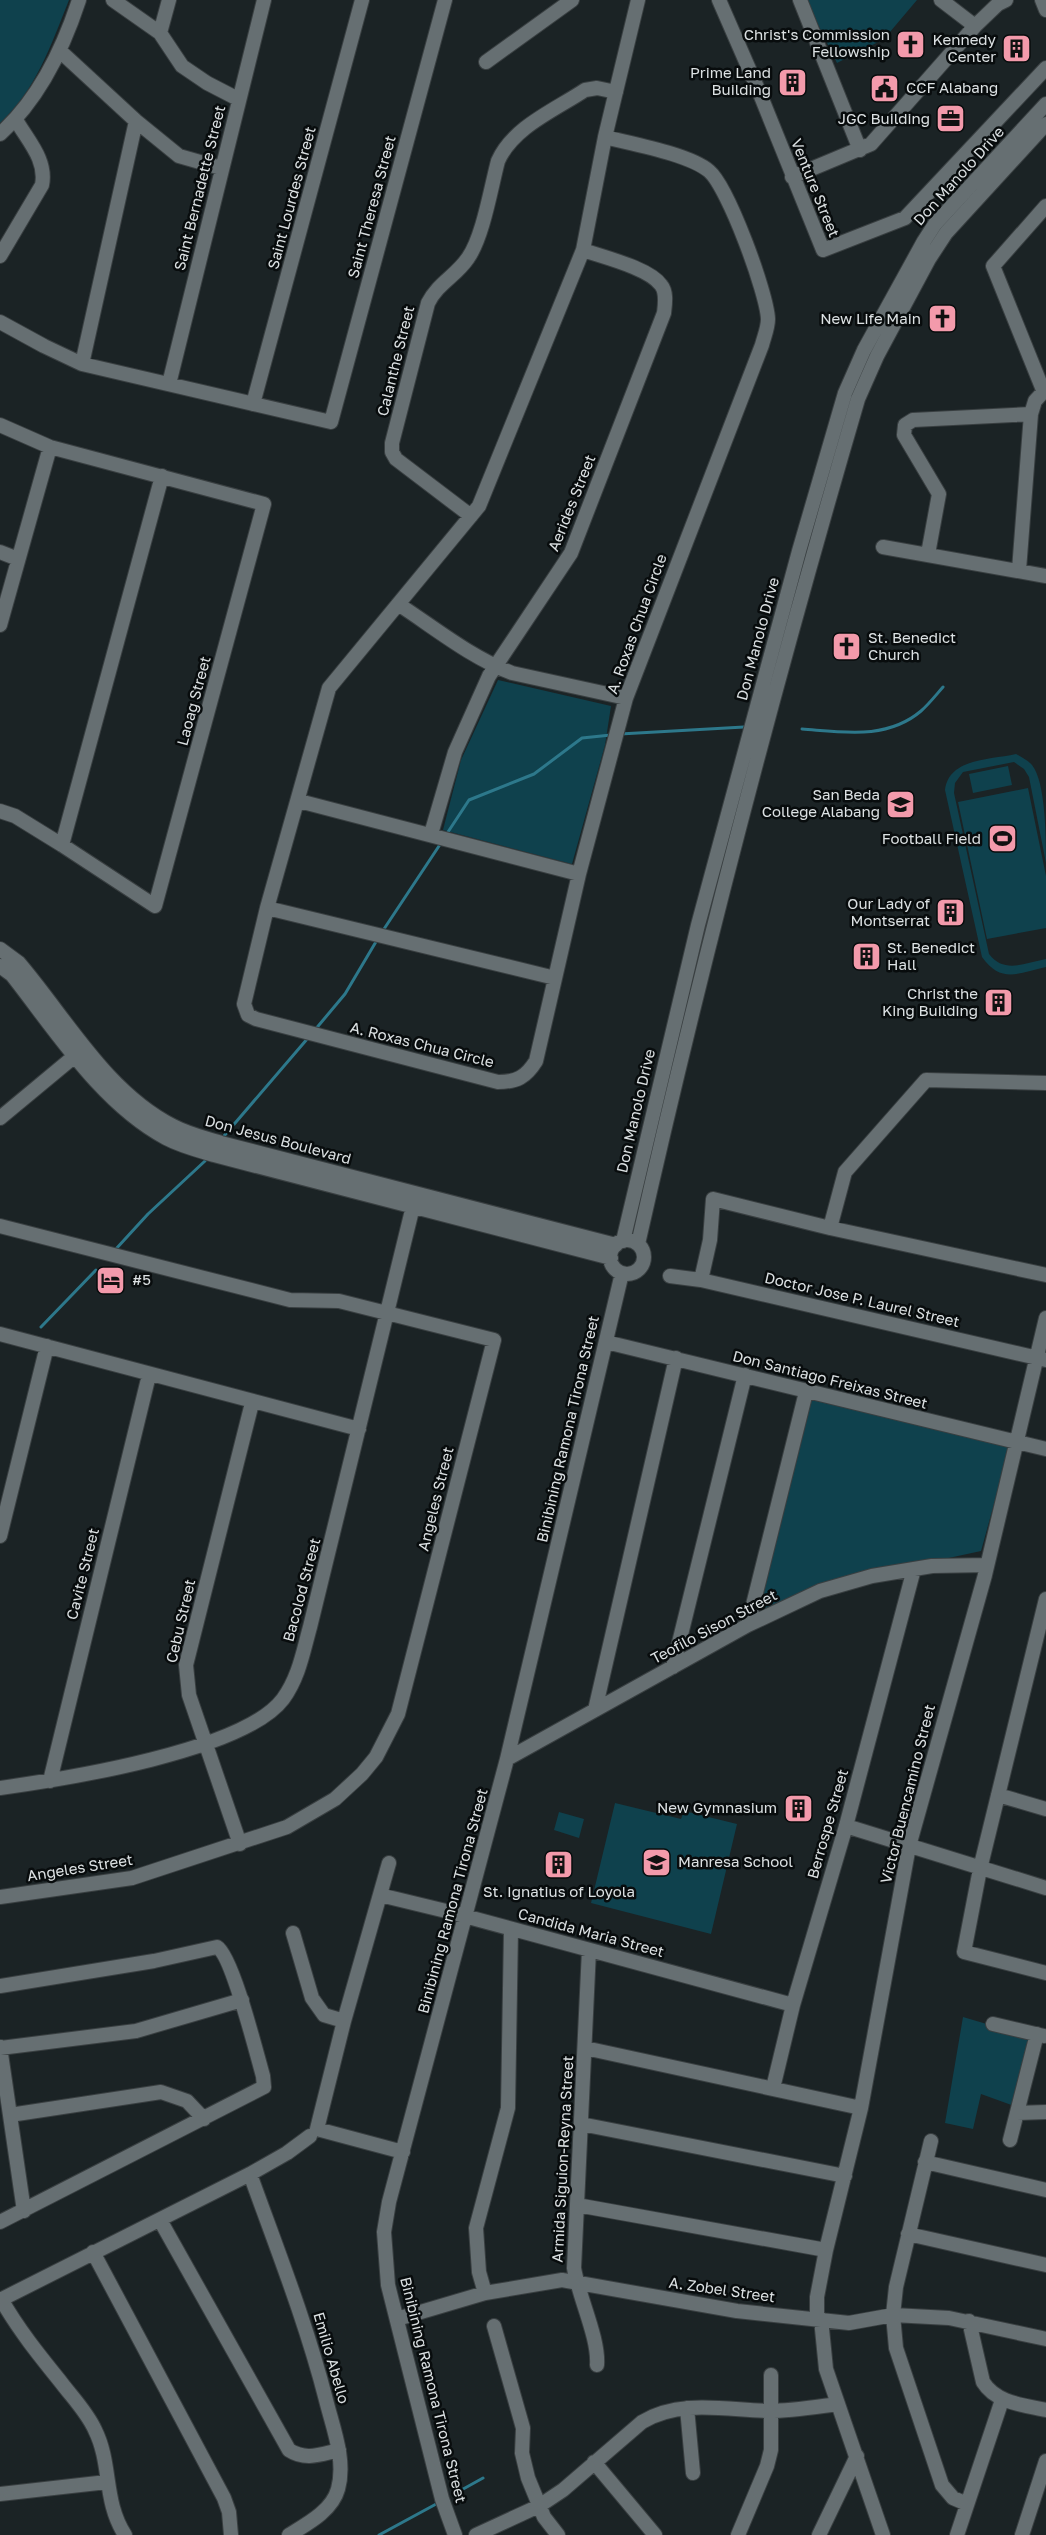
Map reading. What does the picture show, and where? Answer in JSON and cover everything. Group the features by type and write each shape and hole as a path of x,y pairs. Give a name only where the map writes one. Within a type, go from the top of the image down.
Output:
{"street":[{"path":"0,134 16,120 41,84 60,51 79,0"},
{"path":"113,0 160,33 182,66 207,83 238,99"},
{"path":"160,33 169,0"},
{"name":"Saint Bernadette Street","path":"169,384 264,0"},
{"name":"Saint Lourdes Street","path":"253,404 362,0"},
{"name":"Saint Theresa Street","path":"253,404 331,422 445,0"},
{"path":"486,62 572,0"},
{"name":"A. Roxas Chua Circle","path":"605,136 688,159 710,172 720,186 738,226 765,295 768,320 762,345 626,698 579,874 536,1060 528,1072 518,1080 498,1082 256,1019 248,1016 244,1004 267,908 329,688 479,506 583,250 605,136 638,0"},
{"name":"Venture Street","path":"718,0 760,94 823,250 905,218 1046,68"},
{"path":"800,0 860,150"},
{"path":"941,0 975,26"},
{"path":"792,177 870,144 975,26 1005,0"},
{"path":"1042,0 1046,9"},
{"path":"60,51 136,121 179,156 221,168"},
{"name":"Calanthe Street","path":"471,516 396,459 392,452 392,443 428,303 434,291 469,258 477,241 498,161 503,149 516,134 585,90 597,88 616,92"},
{"name":"Don Manolo Drive","path":"638,1244 679,1064 736,837 811,559 871,353 924,241 935,224 1046,104"},
{"path":"0,256 42,185 44,174 42,163 16,120"},
{"path":"82,364 136,121"},
{"name":"Don Manolo Drive","path":"620,1243 722,834 799,551 845,393 946,233 1046,124"},
{"path":"1019,570 1031,414 1035,401 1045,389 993,266 1046,206"},
{"name":"Aerides Street","path":"439,837 455,752 495,666 571,553 664,313 666,299 663,286 650,275 583,250"},
{"path":"0,322 82,364 253,404"},
{"path":"928,554 939,494 904,435 905,425 913,420 1031,414"},
{"path":"0,425 50,447 162,476 62,845 15,816 0,811"},
{"path":"0,625 50,447"},
{"name":"Laoag Street","path":"62,845 155,906 264,504 162,476"},
{"path":"883,547 1046,576"},
{"path":"799,551 811,559"},
{"path":"0,552 18,559"},
{"path":"398,604 495,666 512,673 626,698"},
{"path":"299,801 579,874"},
{"path":"722,834 736,837"},
{"path":"267,908 555,978"},
{"name":"Don Jesus Boulevard","path":"0,949 19,963 81,1051"},
{"name":"Don Jesus Boulevard","path":"0,966 12,975 81,1051 129,1094 172,1126 221,1143 611,1258"},
{"path":"684,983 700,987"},
{"path":"0,1118 81,1051"},
{"path":"830,1228 845,1172 926,1080 1046,1083"},
{"path":"701,1280 710,1240 713,1199 830,1228 1046,1275"},
{"name":"Don Jesus Boulevard","path":"415,1200 620,1243"},
{"name":"Bacolod Street","path":"0,1788 120,1767 207,1743 243,1729 263,1718 282,1700 297,1676 415,1200"},
{"name":"Angeles Street","path":"0,1226 290,1300 307,1302 328,1299 494,1340 398,1714 376,1757 362,1774 335,1799 313,1814 287,1827 240,1844 132,1878 0,1897"},
{"path":"631,1241 638,1244 644,1252 644,1261 640,1269 632,1274 622,1273 612,1265 611,1258 620,1243 631,1241"},
{"name":"Binibining Ramona Tirona Street","path":"455,2535 442,2499 388,2285 384,2232 389,2202 507,1759 622,1273"},
{"name":"Doctor Jose P. Laurel Street","path":"670,1276 701,1280 1041,1359"},
{"name":"Victor Buencamino Street","path":"883,2535 826,2369 817,2297 826,2250 861,2108 909,1846 987,1565 1016,1441 1041,1359 1046,1318"},
{"path":"0,1334 359,1430"},
{"name":"Don Santiago Freixas Street","path":"606,1342 1046,1449"},
{"path":"0,1536 47,1346"},
{"path":"595,1710 676,1358"},
{"name":"Cavite Street","path":"50,1781 149,1374"},
{"path":"673,1667 745,1375"},
{"path":"748,1624 806,1392"},
{"name":"Cebu Street","path":"240,1844 189,1695 186,1665 252,1402"},
{"name":"Teofilo Sison Street","path":"507,1759 748,1624 836,1585 872,1576 932,1566 987,1565"},
{"name":"Berrospe Street","path":"773,2088 793,2006 846,1826 914,1569"},
{"path":"1046,1599 980,1869 964,1952 1046,1973"},
{"path":"998,1795 1046,1809"},
{"path":"846,1826 1046,1888"},
{"path":"389,1863 344,2021 317,2129 403,2152"},
{"name":"Candida Maria Street","path":"380,1895 466,1916 793,2006"},
{"path":"485,2293 479,2272 476,2228 508,2108 511,1929"},
{"path":"293,1933 312,1998 324,2015 344,2021"},
{"path":"0,1986 145,1963 217,1947 225,1955 242,2000 264,2087 0,2222"},
{"name":"Armida Siguion-Reyna Street","path":"589,1950 574,2268 576,2282 598,2354 597,2365"},
{"path":"24,2211 0,2048 135,2031 242,2000"},
{"path":"993,2024 1041,2036 1010,2140"},
{"path":"585,2048 861,2108"},
{"path":"10,2115 161,2092 187,2101 204,2119"},
{"path":"1017,2113 1046,2112"},
{"path":"581,2124 845,2176"},
{"path":"125,2535 115,2520 102,2448 89,2418 15,2324 0,2299 250,2174 287,2153 310,2136"},
{"path":"930,2141 896,2288 893,2315 896,2348 942,2485 953,2498 967,2504"},
{"path":"925,2162 1046,2190"},
{"name":"Emilio Abello","path":"250,2174 309,2335 339,2450 341,2474 338,2492 330,2505 317,2517 289,2535"},
{"path":"577,2205 826,2250"},
{"path":"160,2220 289,2450 298,2456 310,2457 339,2450"},
{"path":"908,2235 1046,2265"},
{"path":"93,2252 224,2498 229,2512 231,2535"},
{"name":"A. Zobel Street","path":"397,2319 485,2293 550,2280 576,2282 709,2306 849,2323 893,2315 949,2318 1046,2339"},
{"path":"969,2321 982,2382 988,2390 1002,2400 1046,2410"},
{"path":"494,2326 523,2428 522,2453 539,2506 544,2517 558,2535"},
{"path":"738,2535 767,2466 771,2450 771,2375"},
{"path":"957,2535 1002,2400"},
{"path":"476,2535 539,2506 563,2490 648,2418 672,2409 771,2411 838,2404"},
{"path":"687,2408 693,2473"},
{"path":"819,2535 856,2456"},
{"path":"1022,2535 1046,2461"},
{"path":"594,2462 655,2535"},
{"path":"0,2494 107,2482"}],"shaded area":[{"path":"0,0 69,0 49,50 33,81 13,110 0,123"},
{"path":"806,0 917,0 884,39 837,63"},
{"path":"498,680 611,706 605,745 572,864 443,830 461,760"},
{"path":"1016,754 1032,765 1037,773 1043,797 1046,863 1029,777 1024,769 1014,762 963,772 955,783 954,793 989,954 1001,964 1015,966 1046,959 1046,967 1019,974 1003,974 996,971 982,957 945,790 948,780 962,766"},
{"path":"1008,766 1012,785 973,793 969,774"},
{"name":"Football Field","path":"1028,788 1046,876 1046,928 987,939 958,802"},
{"path":"807,1394 1010,1446 981,1551 856,1578 759,1611"},
{"path":"615,1803 681,1819 684,1811 737,1824 711,1934 591,1903"},
{"path":"559,1812 584,1819 579,1838 554,1830"},
{"path":"963,2017 1034,2038 1017,2107 981,2094 973,2129 945,2123"}],"waterway":[{"path":"802,729 864,732 894,726 921,711 943,687"},
{"path":"620,734 744,727"},
{"path":"446,835 469,800 534,774 582,738 611,735"},
{"path":"382,932 441,843"},
{"path":"314,1031 345,994 377,940"},
{"path":"224,1136 308,1038"},
{"path":"115,1250 148,1214 205,1161"},
{"path":"41,1327 96,1270"},
{"path":"456,2493 483,2478"},
{"path":"379,2535 438,2503"}],"place":[{"name":"Christ's Commission Fellowship","path":"911,44"},
{"name":"Kennedy Center","path":"1017,49"},
{"name":"Prime Land Building","path":"792,82"},
{"name":"CCF Alabang","path":"885,88"},
{"name":"JGC Building","path":"951,119"},
{"name":"New Life Main","path":"942,319"},
{"name":"St. Benedict Church","path":"847,647"},
{"name":"San Beda College Alabang","path":"901,804"},
{"name":"Football Field","path":"1002,839"},
{"name":"Our Lady of Montserrat","path":"951,913"},
{"name":"St. Benedict Hall","path":"866,957"},
{"name":"Christ the King Building","path":"999,1003"},
{"name":"#5","path":"111,1280"},
{"name":"New Gymnasium","path":"798,1808"},
{"name":"Manresa School","path":"657,1862"},
{"name":"St. Ignatius of Loyola","path":"559,1865"}]}
